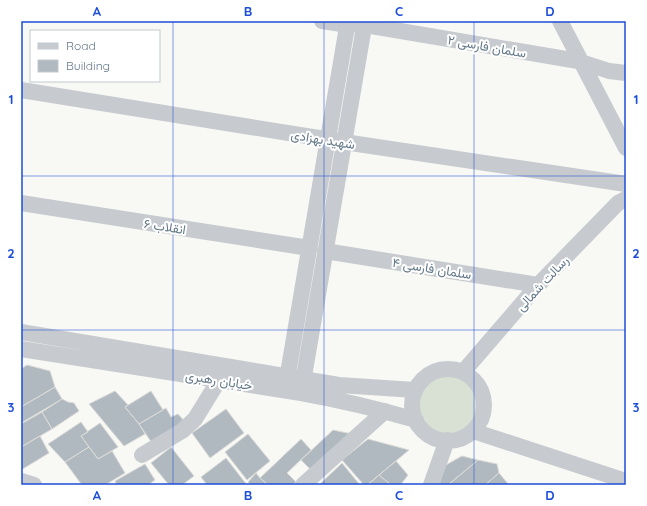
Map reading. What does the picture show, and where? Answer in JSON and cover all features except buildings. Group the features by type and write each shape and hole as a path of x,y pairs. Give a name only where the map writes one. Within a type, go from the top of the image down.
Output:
{"street":[{"name":"سلمان فارسی ۲","path":"322,21 357,24 365,23 582,63 609,71 626,73"},
{"path":"560,21 626,148"},
{"path":"286,383 348,23"},
{"path":"302,386 365,23"},
{"name":"شهید بهزادی","path":"21,90 344,142 626,184"},
{"name":"رسالت شمالی","path":"463,372 538,285 618,203 626,199"},
{"name":"انقلاب ۶","path":"21,203 309,248"},
{"name":"سلمان فارسی ۴","path":"325,251 538,285"},
{"name":"خیابان رهبری","path":"21,332 302,386 336,400 385,411 416,420"},
{"name":"خیابان رهبری","path":"21,349 219,380 286,383"},
{"path":"452,369 463,372 473,378 480,387 484,399 484,410 480,422 473,431 456,440 438,439 429,435 422,429 416,420 412,400 415,390 421,381 430,374 440,370 452,369"},
{"path":"142,455 182,431 195,419 219,380"},
{"name":"خیابان رهبری","path":"302,386 339,385 415,390"},
{"path":"303,485 385,411"},
{"path":"473,431 626,481"},
{"path":"432,485 447,440"},
{"path":"21,481 34,485"}],"shaded area":[{"path":"447,372 465,378 473,386 479,404 473,422 465,430 447,436 429,430 421,422 415,404 421,386 429,378"}]}
